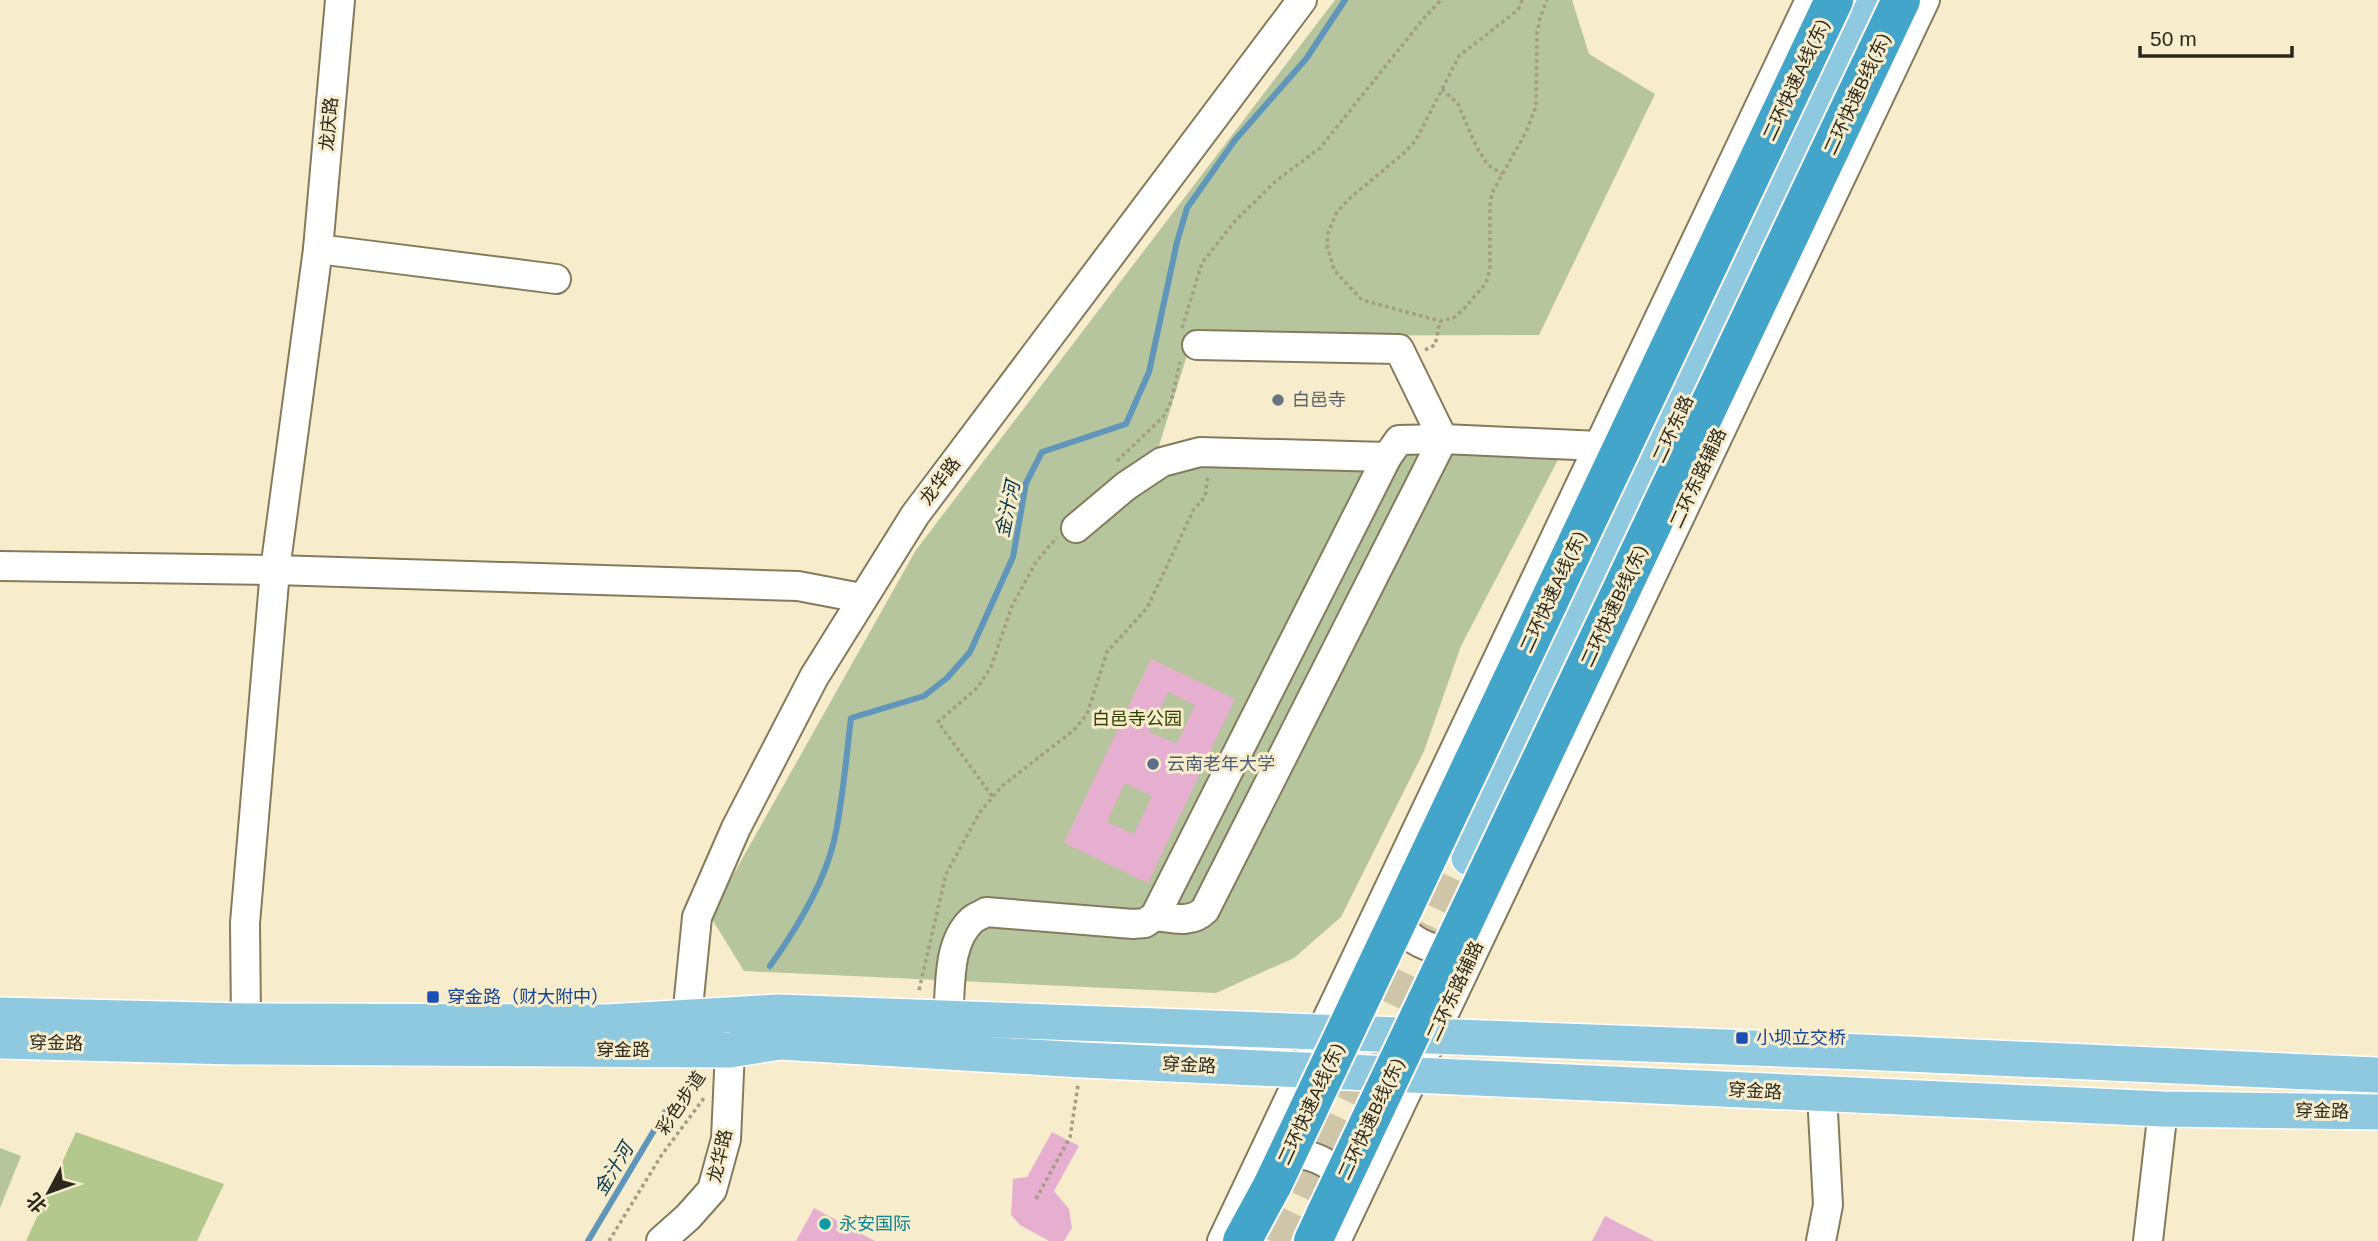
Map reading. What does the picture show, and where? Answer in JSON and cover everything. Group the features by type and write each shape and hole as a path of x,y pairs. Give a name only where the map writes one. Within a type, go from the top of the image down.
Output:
{"highway":[{"name":"二环快速A线(东)","path":"1244,1241 1263,1180 1834,0"},
{"name":"二环快速B线(东)","path":"1330,1229 1901,0"}],"main road":[{"name":"二环东路","path":"1462,855 1627,507 1859,0"},
{"name":"二环东路","path":"1627,507 1876,0"},
{"name":"穿金路","path":"0,1014 246,1021 607,1022 778,1012 1321,1031 2378,1075"},
{"name":"穿金路","path":"0,1041 235,1048 730,1050 780,1042 1082,1060 2163,1109 2378,1112"}],"street":[{"name":"龙庆路","path":"246,1021 245,923 275,570 318,249 340,0"},
{"name":"龙华路","path":"687,1018 697,917 736,828 814,677 861,598 915,514 1302,0"},
{"path":"1222,1241 1263,1180 1303,1070 1321,1031 1810,0"},
{"name":"二环东路辅路","path":"1330,1229 1434,1036 1925,0"},
{"path":"318,249 556,279"},
{"path":"1188,344 1399,349 1443,439"},
{"path":"932,1017 958,940 972,920 986,912 1133,924 1145,923 1155,916 1387,457 1399,440 1443,439 1599,446"},
{"path":"1155,916 1191,920 1205,910 1443,439"},
{"path":"1076,528 1126,486 1162,462 1200,452 1387,457"},
{"path":"1494,668 1532,605 1627,507"},
{"path":"1586,714 1608,650 1627,507"},
{"path":"0,566 275,570 798,586 861,598"},
{"path":"1394,877 1389,899 1391,910 1400,928 1416,941 1435,949 1455,949 1473,941 1487,924"},
{"name":"龙华路","path":"661,1241 688,1217 712,1190 726,1139 730,1050"},
{"path":"1821,1241 1828,1205 1822,1094"},
{"path":"2148,1241 2163,1109"},
{"path":"1263,1180 1265,1161 1283,1154 1303,1155 1323,1161 1339,1173 1349,1190 1349,1211 1330,1229"}],"path":[{"path":"1114,464 1163,417 1171,402 1188,344 1181,324 1202,263 1227,232 1277,180 1320,148 1441,0"},
{"path":"1522,0 1518,10 1459,56 1416,140 1337,212 1328,233 1327,246 1334,270 1362,300 1440,321 1453,318 1463,310 1486,283 1490,269 1492,193 1526,132 1536,107 1538,33 1540,18 1548,0"},
{"path":"1441,89 1458,104 1487,164 1502,174"},
{"path":"1405,360 1435,345 1440,321"},
{"path":"932,1017 923,964 946,874 980,812 992,796 1074,730 1087,714 1107,652 1147,608 1194,509 1205,497 1211,452"},
{"path":"992,796 938,722 978,687 991,667 1012,606 1036,562 1062,530 1076,528"},
{"path":"1036,1199 1070,1137 1082,1060"},
{"name":"彩色步道","path":"609,1241 661,1156 708,1090"}],"green space":[{"name":"白邑寺公园","path":"1335,0 1572,0 1589,54 1655,94 1539,335 1193,336 1158,449 1212,452 1561,454 1461,646 1424,751 1341,917 1294,958 1216,993 744,971 710,916 916,550"},
{"path":"76,1132 224,1184 197,1241 26,1241"},
{"path":"0,1148 21,1156 0,1208"}],"building":[{"name":"云南老年大学","path":"1151,659 1235,699 1148,883 1064,843","holes":["1168,692 1195,705 1177,744 1149,732","1125,783 1152,796 1134,834 1107,822"]},
{"path":"1052,1132 1079,1146 1054,1191 1069,1209 1072,1228 1064,1241 1049,1241 1020,1225 1011,1215 1013,1179 1027,1177"},
{"name":"永安国际","path":"814,1208 875,1241 796,1241"},
{"path":"1605,1216 1654,1241 1592,1241"}],"waterway":[{"name":"金汁河","path":"770,966 808,906 829,857 840,811 851,718 924,696 947,678 970,652 1013,557 1026,483 1042,452 1126,424 1149,372 1187,208 1235,140 1306,59 1345,0"},
{"name":"金汁河","path":"588,1241 665,1112"}],"tunnel":[{"path":"1271,1241 1455,852"}],"place":[{"name":"白邑寺","path":"1278,400"},
{"name":"云南老年大学","path":"1153,764"},
{"name":"穿金路（财大附中）","path":"433,997"},
{"name":"小坝立交桥","path":"1742,1038"},
{"name":"永安国际","path":"825,1224"}]}
